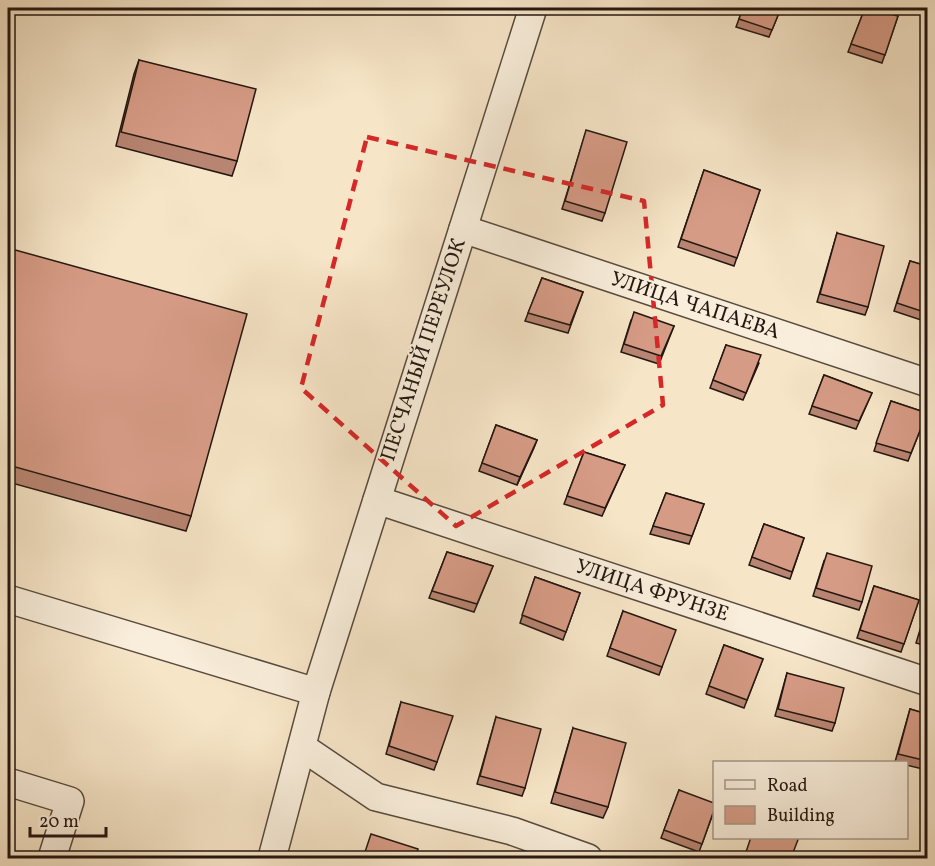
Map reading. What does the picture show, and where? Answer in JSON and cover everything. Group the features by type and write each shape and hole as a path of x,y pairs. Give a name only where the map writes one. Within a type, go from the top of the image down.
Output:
{"street":[{"name":"ПЕСЧАНЫЙ ПЕРЕУЛОК","path":"272,858 316,692 532,8"},
{"name":"УЛИЦА ЧАПАЕВА","path":"462,229 927,383"},
{"name":"УЛИЦА ФРУНЗЕ","path":"377,500 927,682"},
{"path":"8,600 316,692"},
{"path":"302,747 376,797 512,831 588,858"},
{"path":"8,783 70,801 52,858"}],"highlighted area":[{"path":"367,137 644,201 663,405 456,526 301,388"}],"building":[{"path":"743,8 781,8 772,30 739,19"},
{"path":"865,8 898,16 885,55 851,44"},
{"path":"139,60 256,89 237,161 121,132"},
{"path":"586,130 627,142 605,213 565,201"},
{"path":"704,170 760,190 737,258 681,239"},
{"path":"837,233 884,246 868,307 820,294"},
{"path":"8,248 247,314 191,516 8,465"},
{"path":"910,261 927,266 927,313 897,303"},
{"path":"542,278 583,292 570,325 528,313"},
{"path":"634,312 674,326 661,356 624,344"},
{"path":"726,345 761,355 746,393 713,380"},
{"path":"824,375 872,393 859,421 812,406"},
{"path":"891,401 927,413 911,453 876,443"},
{"path":"496,425 537,440 520,477 482,463"},
{"path":"584,452 625,465 605,508 567,496"},
{"path":"666,493 704,504 692,536 653,526"},
{"path":"764,524 804,538 792,572 752,557"},
{"path":"447,552 493,566 477,604 432,591"},
{"path":"827,553 872,566 862,602 816,588"},
{"path":"535,577 580,593 566,632 522,615"},
{"path":"874,586 919,600 904,644 860,630"},
{"path":"927,608 927,637 919,635"},
{"path":"623,611 676,630 662,667 610,648"},
{"path":"724,645 763,659 747,700 709,686"},
{"path":"787,673 844,688 835,723 778,709"},
{"path":"401,702 453,716 437,762 389,746"},
{"path":"910,709 927,714 927,761 898,754"},
{"path":"496,717 541,729 525,788 480,776"},
{"path":"573,728 626,743 608,807 555,792"},
{"path":"679,790 713,803 713,813 702,844 664,830"},
{"path":"371,834 418,849 415,858 363,858"},
{"path":"750,839 798,839 791,858 744,858"},
{"path":"848,854 859,858 846,858"}]}
